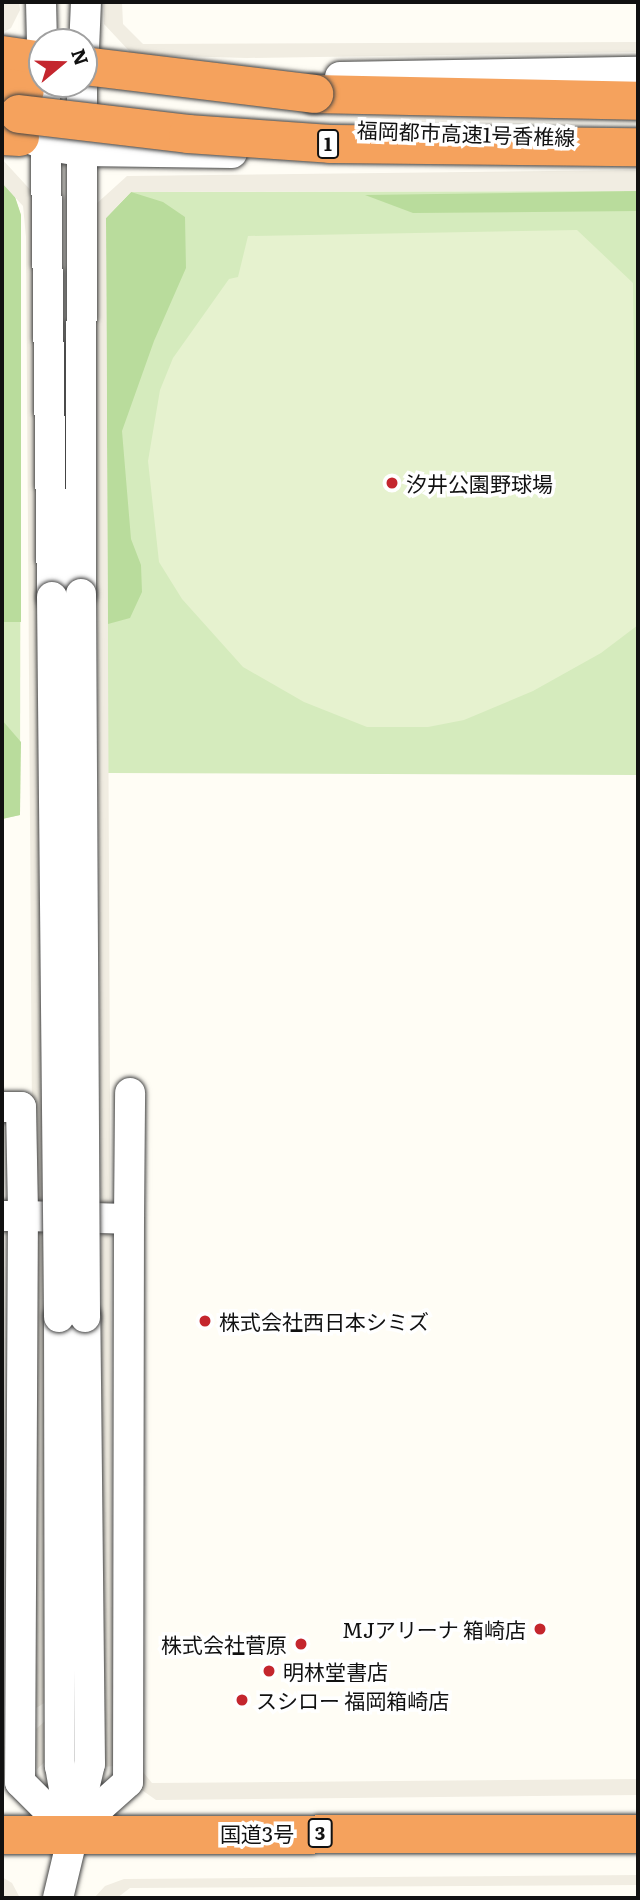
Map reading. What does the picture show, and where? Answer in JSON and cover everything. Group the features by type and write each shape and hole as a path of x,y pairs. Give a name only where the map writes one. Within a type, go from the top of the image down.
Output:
{"highway":[{"path":"2,55 28,59"},
{"path":"98,68 314,94 638,101"},
{"name":"福岡都市高速1号香椎線","path":"2,87 330,129 474,137 638,136"},
{"name":"福岡都市高速1号香椎線","path":"15,131 188,134 330,144 638,147"},
{"name":"国道3号","path":"2,1835 638,1834"}],"street":[{"path":"41,2 42,28"},
{"path":"85,28 86,2"},
{"path":"2,69 28,71"},
{"path":"98,75 247,79 638,72"},
{"path":"36,98 15,131 67,596"},
{"path":"58,1898 71,1833 90,1764 72,1317 67,596 82,98"},
{"path":"15,131 82,151 638,155"},
{"path":"71,1833 128,1782 130,1093"},
{"path":"2,1107 21,1107 13,1216 13,1431 20,1782 71,1833"},
{"path":"13,1216 129,1219"}],"green space":[{"path":"2,182 15,197 21,215 20,815 2,819"},
{"path":"2,182 15,197 21,215 21,622 2,622"},
{"name":"汐井公園野球場","path":"638,191 638,775 108,773 106,218 131,192"},
{"path":"638,191 638,211 413,213 365,195"},
{"path":"131,192 163,202 185,217 186,268 154,341 122,431 131,539 141,565 142,592 130,618 108,624 106,218"},
{"name":"汐井公園野球場","path":"577,230 633,283 638,625 601,653 533,691 464,720 428,727 367,727 304,702 243,667 182,599 159,562 148,461 160,390 173,358 229,279 238,277 248,236"},
{"path":"2,720 21,742 20,815 2,819"}],"shaded area":[{"path":"3,2 19,2 20,10 11,28 2,33"},
{"path":"104,2 122,2 123,24 143,44 638,42 638,52 247,58 143,55 131,53 104,24"},
{"path":"2,159 36,196 46,1702 36,1708 26,237 23,206 2,183"},
{"path":"638,170 638,191 131,192 106,218 113,1766 104,1767 95,205 127,176"},
{"path":"45,1721 46,1761 37,1769 36,1729"},
{"path":"143,1772 152,1783 638,1779 638,1795 156,1800 139,1788"},
{"path":"638,1875 638,1885 130,1888 117,1898 94,1898 105,1886 124,1879"},
{"path":"2,1877 12,1883 20,1898 2,1898"}],"place":[{"name":"汐井公園野球場","path":"392,483"},
{"name":"株式会社西日本シミズ","path":"205,1321"},
{"name":"MJアリーナ 箱崎店","path":"540,1629"},
{"name":"株式会社菅原","path":"301,1644"},
{"name":"明林堂書店","path":"269,1671"},
{"name":"スシロー 福岡箱崎店","path":"242,1700"}]}
